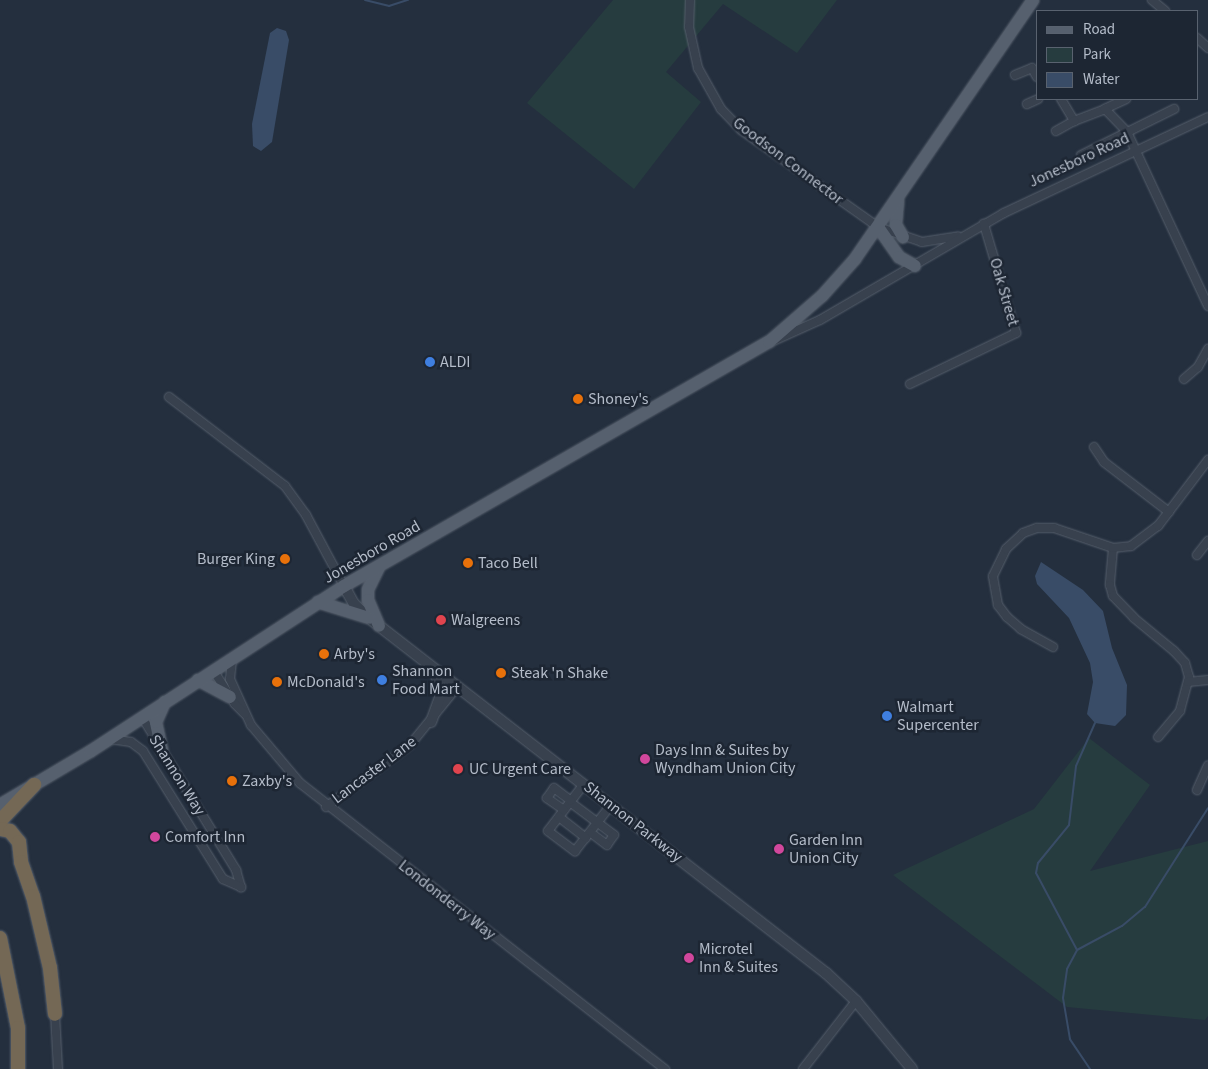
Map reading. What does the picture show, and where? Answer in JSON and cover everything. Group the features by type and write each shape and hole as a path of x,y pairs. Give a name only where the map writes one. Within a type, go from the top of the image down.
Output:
{"highway":[{"path":"0,821 34,785"},
{"path":"0,829 10,831 19,842 21,862 33,896 50,968 55,1014"},
{"path":"0,938 17,1020 18,1069"}],"main road":[{"path":"915,266 899,257 878,227 1033,0"},
{"path":"898,197 896,225 903,237"},
{"name":"Jonesboro Road","path":"0,804 110,739 344,586 769,342 832,286 878,227"},
{"path":"379,567 368,590 368,600 380,626"},
{"path":"318,602 369,618"},
{"path":"198,680 230,697"},
{"path":"162,751 156,722 165,702"}],"street":[{"name":"Goodson Connector","path":"690,0 692,48 706,84 721,109 741,130 878,227"},
{"path":"1152,0 1164,10"},
{"path":"1198,39 1208,48"},
{"path":"1016,75 1034,67"},
{"path":"1027,104 1036,100"},
{"path":"1062,100 1074,121"},
{"path":"1056,131 1123,100"},
{"path":"1104,108 1127,132 1208,306"},
{"path":"1081,155 1174,109"},
{"name":"Jonesboro Road","path":"769,342 820,320 984,224 1208,117"},
{"name":"Oak Street","path":"910,384 1016,333 984,224"},
{"name":"Jonesboro Road","path":"878,227 922,242 965,235"},
{"path":"1184,379 1198,367 1208,349"},
{"path":"169,397 285,486 306,515 344,586"},
{"path":"1094,447 1104,462 1168,512"},
{"path":"1053,647 1036,640 1021,629 1007,617 998,604 993,576 1002,556 1023,533 1037,528 1054,528 1112,548 1131,546 1144,538 1168,512 1208,460"},
{"path":"1197,555 1208,541"},
{"path":"1112,548 1110,585 1113,596 1134,618 1186,663 1188,682 1180,711 1158,737"},
{"name":"Shannon Parkway","path":"344,586 354,604 369,618 783,938 856,1002 912,1069"},
{"name":"Londonderry Way","path":"233,657 229,675 246,715"},
{"path":"431,722 442,692 432,666"},
{"name":"Londonderry Way","path":"213,670 230,697 246,715 276,757 326,807 665,1069"},
{"path":"1188,682 1208,680"},
{"name":"Lancaster Lane","path":"326,807 410,745 431,722 458,686"},
{"name":"Shannon Way","path":"110,739 131,742 143,750 223,879 241,887 236,870 142,718"},
{"path":"1197,790 1208,765"},
{"path":"584,784 548,831 575,851 611,805"},
{"path":"554,788 614,835 607,845 588,835 561,814 547,798 554,788"},
{"path":"803,1069 856,1002"},
{"path":"55,1014 58,1069"}],"green space":[{"path":"613,0 837,0 797,53 723,4 666,72 701,102 634,189 527,103"},
{"path":"1089,738 1150,785 1090,871 1208,841 1208,1016 1205,1020 1067,1007 893,875 1034,809"}],"water":[{"path":"277,28 286,31 289,40 272,142 261,151 253,146 252,124 270,33"},
{"path":"1041,562 1083,590 1103,611 1112,648 1127,685 1126,715 1115,726 1095,723 1087,714 1093,682 1090,663 1069,618 1037,584 1035,576"}],"waterway":[{"path":"365,0 389,6 408,0"},
{"path":"1077,950 1036,873 1038,863 1069,825 1076,766 1095,723"},
{"path":"1090,1069 1070,1039 1063,998 1067,969 1077,950 1122,926 1145,907 1208,808"}],"place":[{"name":"ALDI","path":"430,362"},
{"name":"Shoney's","path":"578,399"},
{"name":"Burger King","path":"285,559"},
{"name":"Taco Bell","path":"468,563"},
{"name":"Walgreens","path":"441,620"},
{"name":"Arby's","path":"324,654"},
{"name":"Steak 'n Shake","path":"501,673"},
{"name":"Shannon Food Mart","path":"382,680"},
{"name":"McDonald's","path":"277,682"},
{"name":"Walmart Supercenter","path":"887,716"},
{"name":"Days Inn & Suites by Wyndham Union City","path":"645,759"},
{"name":"UC Urgent Care","path":"458,769"},
{"name":"Zaxby's","path":"232,781"},
{"name":"Comfort Inn","path":"155,837"},
{"name":"Garden Inn Union City","path":"779,849"},
{"name":"Microtel Inn & Suites","path":"689,958"}]}
